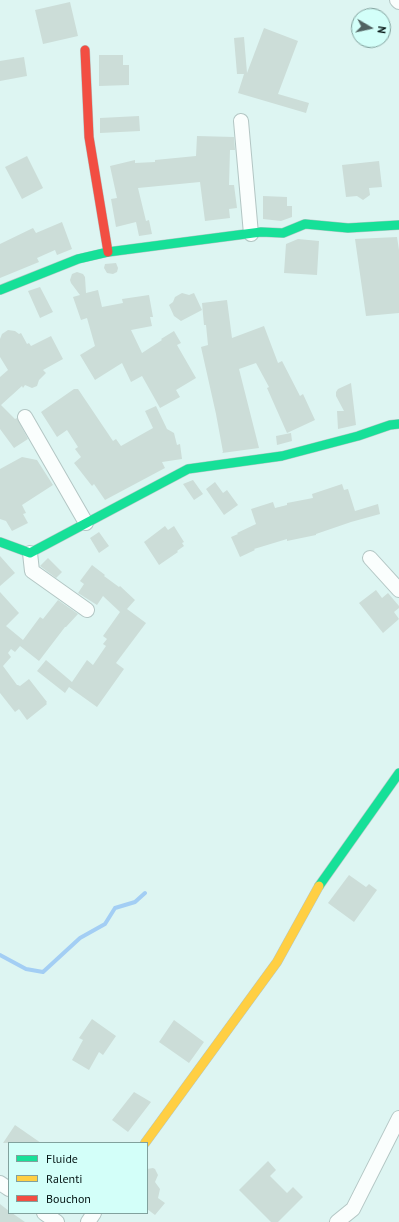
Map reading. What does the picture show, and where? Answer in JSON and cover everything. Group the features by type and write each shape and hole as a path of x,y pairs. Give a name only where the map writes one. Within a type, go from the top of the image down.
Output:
{"street":[{"path":"85,50 89,137 108,252"},
{"path":"241,121 251,234"},
{"path":"0,290 78,259 108,252 261,232 283,233 305,224 348,228 399,225"},
{"path":"24,417 86,523"},
{"path":"0,542 30,553 188,469 282,456 358,436 390,425 399,424"},
{"path":"30,553 32,571 87,610"},
{"path":"370,558 399,590"},
{"path":"146,1142 276,962 314,894 399,773"},
{"path":"337,1222 353,1209 399,1118"},
{"path":"45,1214 57,1222"}],"building":[{"path":"70,2 78,36 43,44 35,10"},
{"path":"264,28 298,41 278,94 309,103 306,113 238,93 244,74 237,74 234,38 244,37 247,73"},
{"path":"99,55 123,55 123,65 129,65 129,85 99,86"},
{"path":"24,57 27,76 0,81 0,61"},
{"path":"139,116 140,131 100,133 100,118"},
{"path":"197,136 234,137 235,150 230,150 229,185 234,185 237,208 229,209 230,218 205,221 200,182 138,188 146,221 149,220 152,234 139,236 136,222 116,227 111,199 117,198 110,166 135,160 135,163 155,162 155,160 196,156"},
{"path":"27,156 43,188 22,199 5,167"},
{"path":"379,161 382,187 369,188 370,195 363,200 357,196 346,197 342,165"},
{"path":"263,196 287,197 287,206 292,206 292,217 281,221 263,219"},
{"path":"62,222 72,249 57,255 55,250 37,258 39,262 0,278 0,244 33,228 36,233"},
{"path":"397,237 399,250 399,313 366,316 355,239"},
{"path":"298,239 319,241 317,275 284,273 286,244"},
{"path":"116,263 118,268 117,272 113,274 107,273 104,268 105,264"},
{"path":"77,272 83,274 85,277 86,293 98,290 102,307 123,303 122,299 149,295 153,317 150,317 152,326 131,330 142,353 174,331 181,343 177,345 196,378 176,390 180,397 160,408 142,376 131,382 122,363 95,380 80,355 95,346 87,318 81,320 73,297 80,295 70,280 72,274"},
{"path":"40,287 53,312 40,318 28,291"},
{"path":"182,293 189,295 194,293 202,310 181,321 174,316 169,305 173,302 175,297"},
{"path":"227,300 232,338 264,326 278,363 282,361 300,396 303,394 315,420 287,433 267,388 269,387 256,363 239,369 259,448 222,453 216,414 201,347 208,345 202,303"},
{"path":"8,330 15,331 19,334 21,333 27,344 29,343 31,346 51,336 63,359 43,370 46,373 39,380 37,386 32,388 25,385 23,388 22,386 1,405 15,419 17,418 28,439 14,448 0,429 0,377 8,370 0,357 0,339 2,334"},
{"path":"351,383 356,425 338,429 337,411 344,411 336,396 336,392 338,389"},
{"path":"74,389 78,389 113,441 116,439 121,446 153,428 145,411 156,406 167,429 174,433 177,445 180,444 182,459 162,462 165,468 105,500 94,484 92,486 74,463 81,457 75,449 78,447 67,430 57,437 41,412"},
{"path":"291,433 292,441 277,445 276,436"},
{"path":"22,457 37,460 53,485 22,505 26,513 23,514 28,523 12,531 6,521 0,519 0,469"},
{"path":"193,480 203,494 194,500 183,484"},
{"path":"215,482 223,493 227,490 238,505 224,515 206,489"},
{"path":"342,484 344,490 348,489 355,511 378,504 380,514 351,522 316,535 287,541 287,539 254,549 255,550 240,557 231,537 256,524 251,509 273,502 275,508 287,505 287,503 313,498 312,494"},
{"path":"165,526 168,530 174,526 184,542 182,543 184,546 159,565 144,542"},
{"path":"99,532 109,546 99,553 90,538"},
{"path":"0,556 15,573 0,586"},
{"path":"48,558 62,572 56,578 40,566"},
{"path":"92,565 105,575 104,576 119,587 120,586 135,600 127,609 146,623 116,663 124,669 97,707 69,687 65,693 37,671 46,660 72,682 87,660 93,665 106,646 103,644 107,639 103,636 120,612 103,596 97,605 78,593 84,584 80,581"},
{"path":"376,590 382,598 388,593 399,606 399,608 394,612 399,619 383,633 359,603"},
{"path":"0,592 19,613 6,626 23,640 40,617 43,619 58,600 78,614 65,627 39,661 20,646 15,652 11,649 8,653 11,657 3,666 17,685 20,686 29,679 47,702 47,704 27,720 19,709 15,712 0,693"},
{"path":"349,875 366,887 369,884 377,890 354,922 328,903"},
{"path":"92,1019 116,1036 103,1055 99,1052 89,1070 72,1060 83,1040 79,1038"},
{"path":"174,1020 204,1042 189,1063 159,1042"},
{"path":"134,1092 151,1102 128,1132 112,1120"},
{"path":"15,1125 40,1142 8,1142 3,1143"},
{"path":"268,1161 276,1170 270,1176 287,1193 293,1187 303,1197 278,1222 271,1222 239,1190"},
{"path":"148,1169 155,1169 158,1175 155,1182 160,1189 158,1198 165,1203 155,1215 148,1210"},
{"path":"0,1204 8,1210 8,1214 13,1214 25,1222 0,1222"}],"waterway":[{"path":"0,955 26,969 43,972 80,938 105,924 115,908 135,902 145,893"}],"traffic: fast":[{"path":"0,290 78,259 108,252 261,232 283,233 305,224 348,228 399,225"},
{"path":"0,542 30,553 188,469 282,456 358,436 390,425 399,424"},
{"path":"319,886 399,773"}],"traffic: slow":[{"path":"146,1142 277,962 319,886"}],"traffic: jam":[{"path":"85,50 89,137 108,252"}]}
